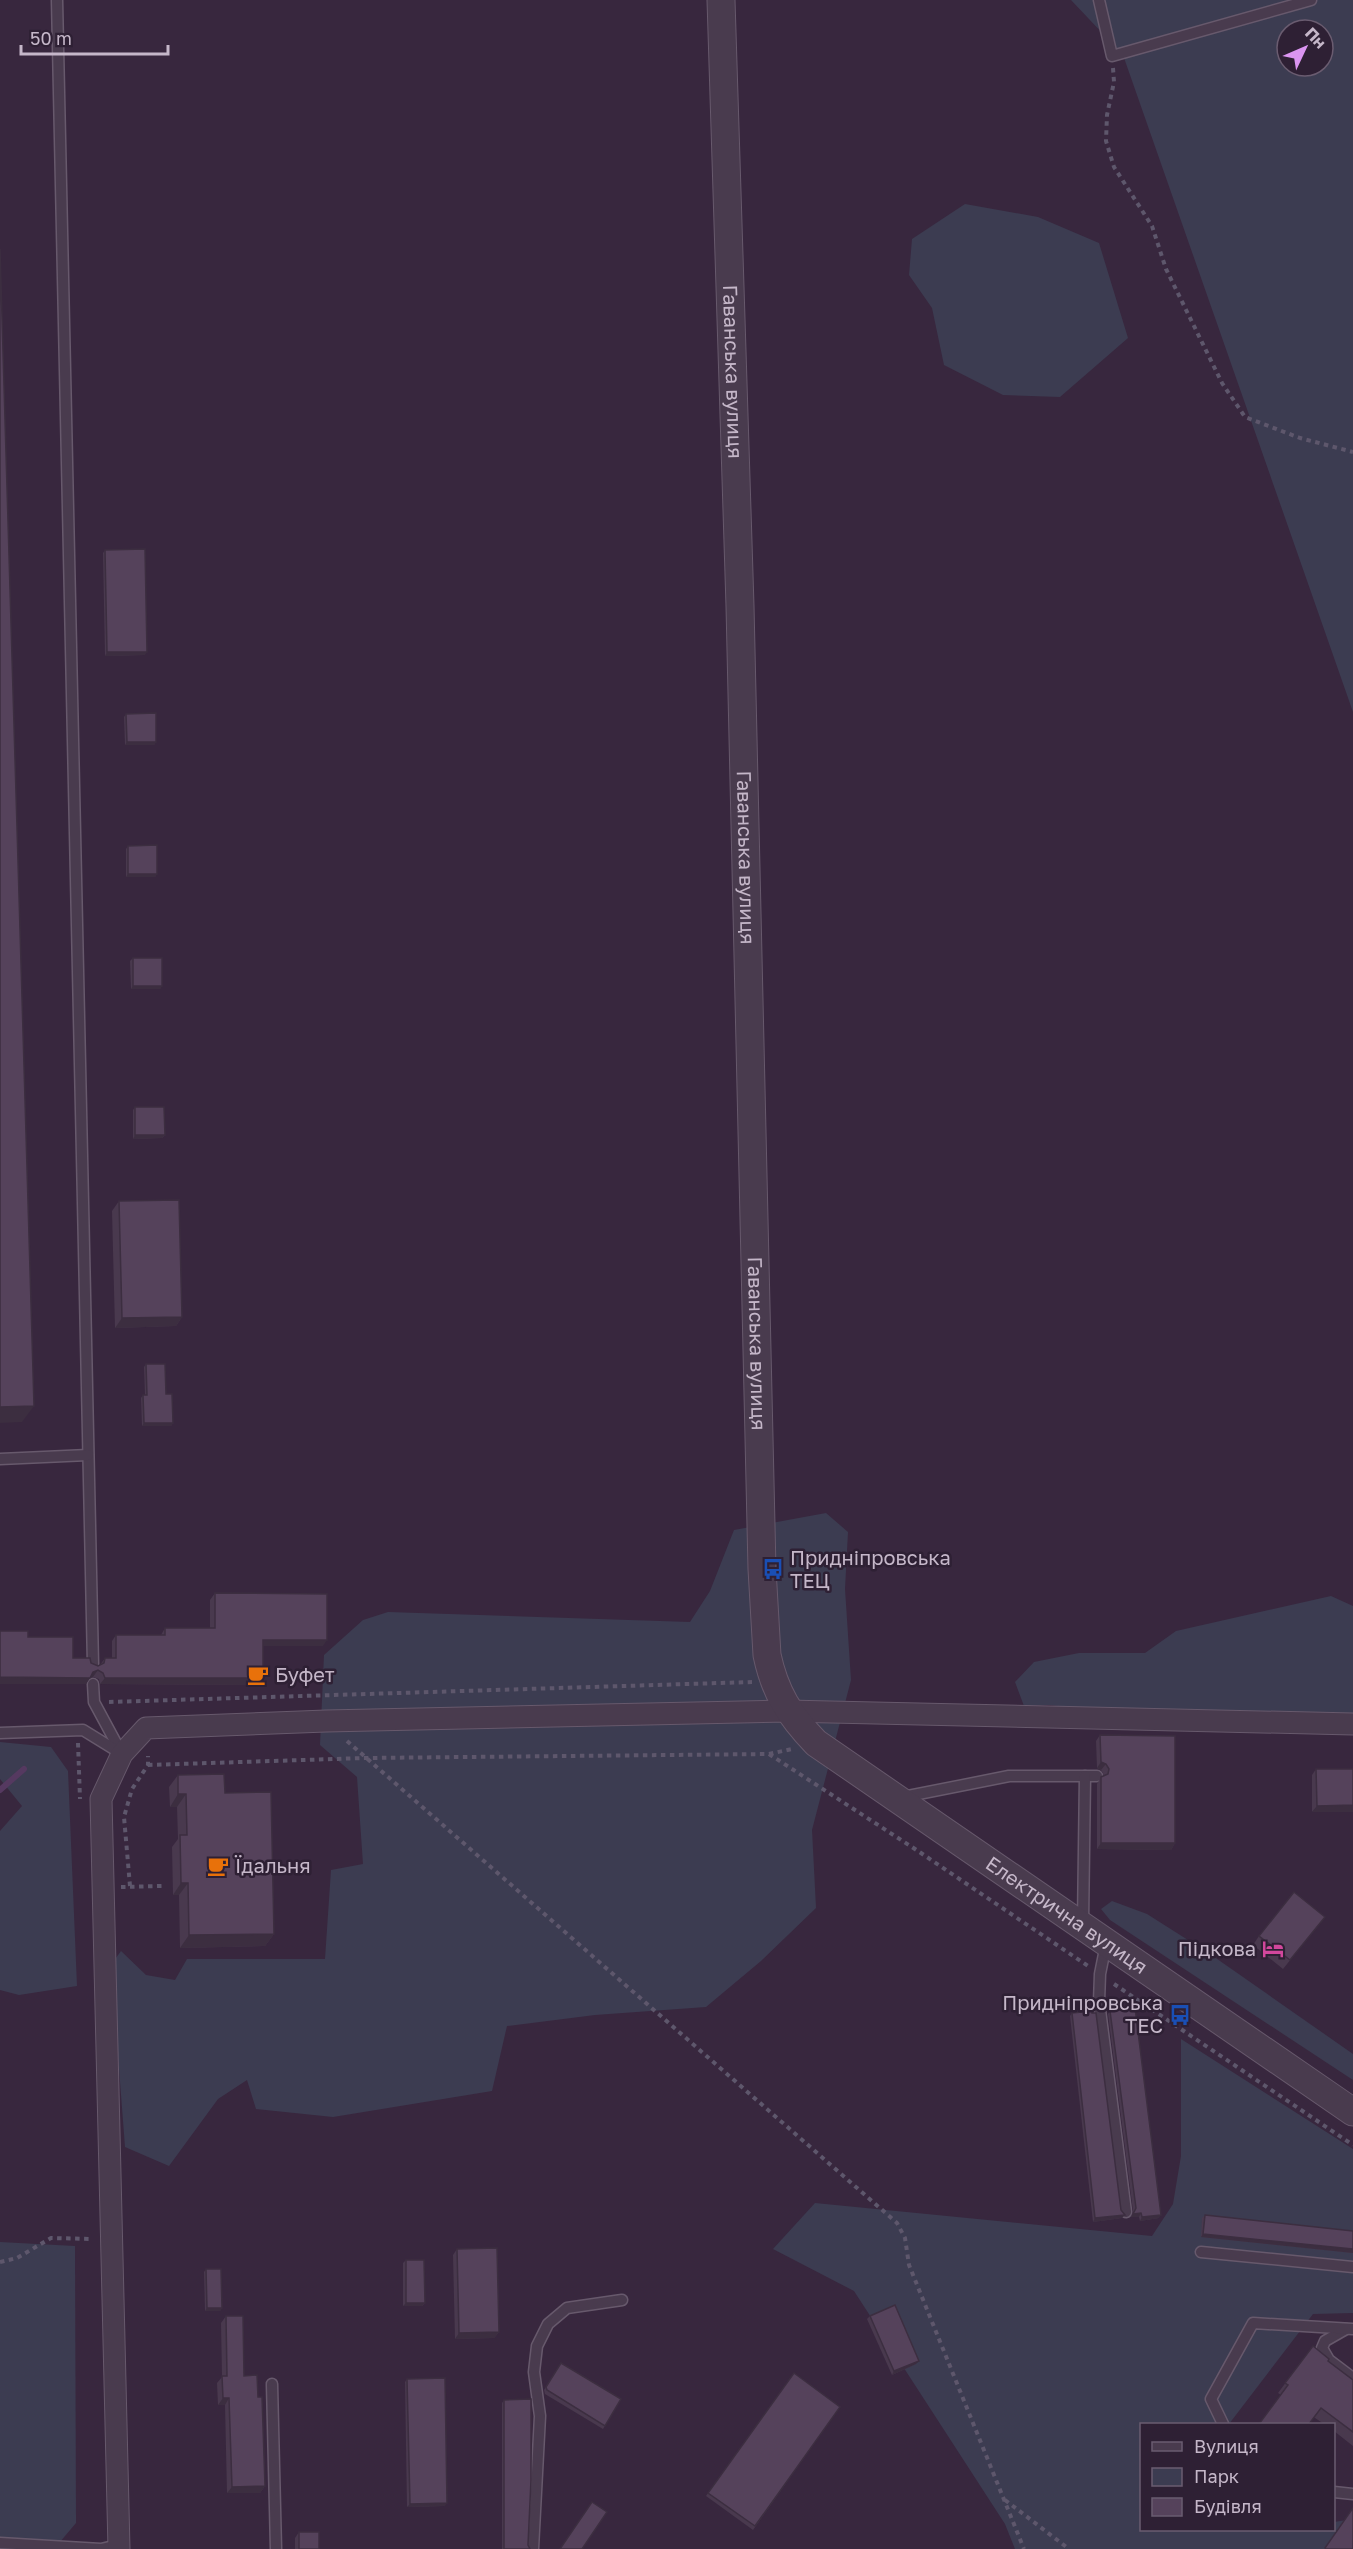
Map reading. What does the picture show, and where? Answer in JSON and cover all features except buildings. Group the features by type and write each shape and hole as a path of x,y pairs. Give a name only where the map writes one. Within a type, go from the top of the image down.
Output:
{"street":[{"name":"Гаванська вулиця","path":"722,0 739,594 762,1569 767,1655 774,1681 787,1711"},
{"path":"110,2548 110,2241 101,1799 122,1754 146,1728 326,1721 787,1711 1353,1724"},
{"name":"Електрична вулиця","path":"787,1711 816,1743 1353,2112"}],"lane":[{"path":"57,0 93,1665"},
{"path":"1099,0 1112,56 1311,0"},
{"path":"0,1459 88,1455"},
{"path":"93,1684 94,1702 122,1754"},
{"path":"0,1733 83,1730 122,1754"},
{"path":"897,1798 1009,1776 1091,1776 1083,1926"},
{"path":"1106,1941 1100,1974 1099,2002 1126,2212"},
{"path":"1201,2252 1353,2266"},
{"path":"533,2549 540,2416 534,2372 537,2346 548,2324 567,2308 622,2300"},
{"path":"1223,2423 1211,2399 1253,2323 1350,2329"},
{"path":"1350,2329 1325,2341 1322,2348 1329,2360 1353,2378"},
{"path":"272,2384 276,2549"},
{"path":"1335,2492 1353,2494"},
{"path":"0,2543 110,2548"}],"path":[{"path":"1112,56 1114,82 1107,115 1106,141 1114,167 1152,226 1166,269 1222,383 1245,417 1300,438 1353,452"},
{"path":"94,1702 774,1681"},
{"path":"326,1721 364,1758 897,2223 905,2238 909,2265 1024,2549"},
{"path":"130,1886 124,1817 132,1789 148,1766 146,1728"},
{"path":"148,1766 364,1758 769,1754 816,1743"},
{"path":"769,1754 918,1851 1353,2145"},
{"path":"102,1888 162,1886"},
{"path":"0,2262 17,2258 51,2238 110,2241"},
{"path":"1004,2500 1069,2549"}],"green space":[{"path":"1071,0 1353,0 1353,712 1123,55"},
{"path":"965,204 1038,217 1099,243 1128,338 1060,397 1003,395 944,365 932,308 909,275 912,239"},
{"path":"826,1513 848,1532 845,1589 851,1680 812,1830 816,1908 761,1961 706,2007 595,2015 507,2026 492,2091 333,2117 256,2109 247,2080 218,2099 169,2166 125,2147 114,2003 105,1973 121,1951 146,1975 175,1980 187,1959 325,1959 331,1870 363,1864 357,1777 320,1745 324,1655 363,1620 388,1612 690,1622 710,1591 734,1530"},
{"path":"1331,1596 1353,1606 1353,1716 1094,1711 1050,1705 1024,1706 1015,1682 1034,1662 1079,1653 1145,1653 1176,1631"},
{"path":"0,1742 51,1747 68,1771 77,1986 19,1995 0,1990 0,1831 22,1806 0,1779"},
{"path":"1112,1901 1147,1914 1210,1954 1353,2054 1353,2080 1110,1920 1101,1909"},
{"path":"1181,2039 1353,2149 1353,2313 1313,2314 1230,2423 1140,2423 1140,2531 1335,2531 1335,2522 1353,2519 1353,2549 1015,2549 1005,2524 854,2291 773,2249 815,2203 1152,2236 1173,2204 1181,2156"},
{"path":"0,2242 75,2246 76,2523 54,2549 0,2549"}],"waterway":[{"path":"0,1790 24,1769"}],"place":[{"name":"Придніпровська ТЕЦ","path":"773,1569"},
{"name":"Буфет","path":"258,1675"},
{"name":"Їдальня","path":"218,1866"},
{"name":"Підкова","path":"1273,1949"},
{"name":"Придніпровська ТЕС","path":"1180,2015"}]}
